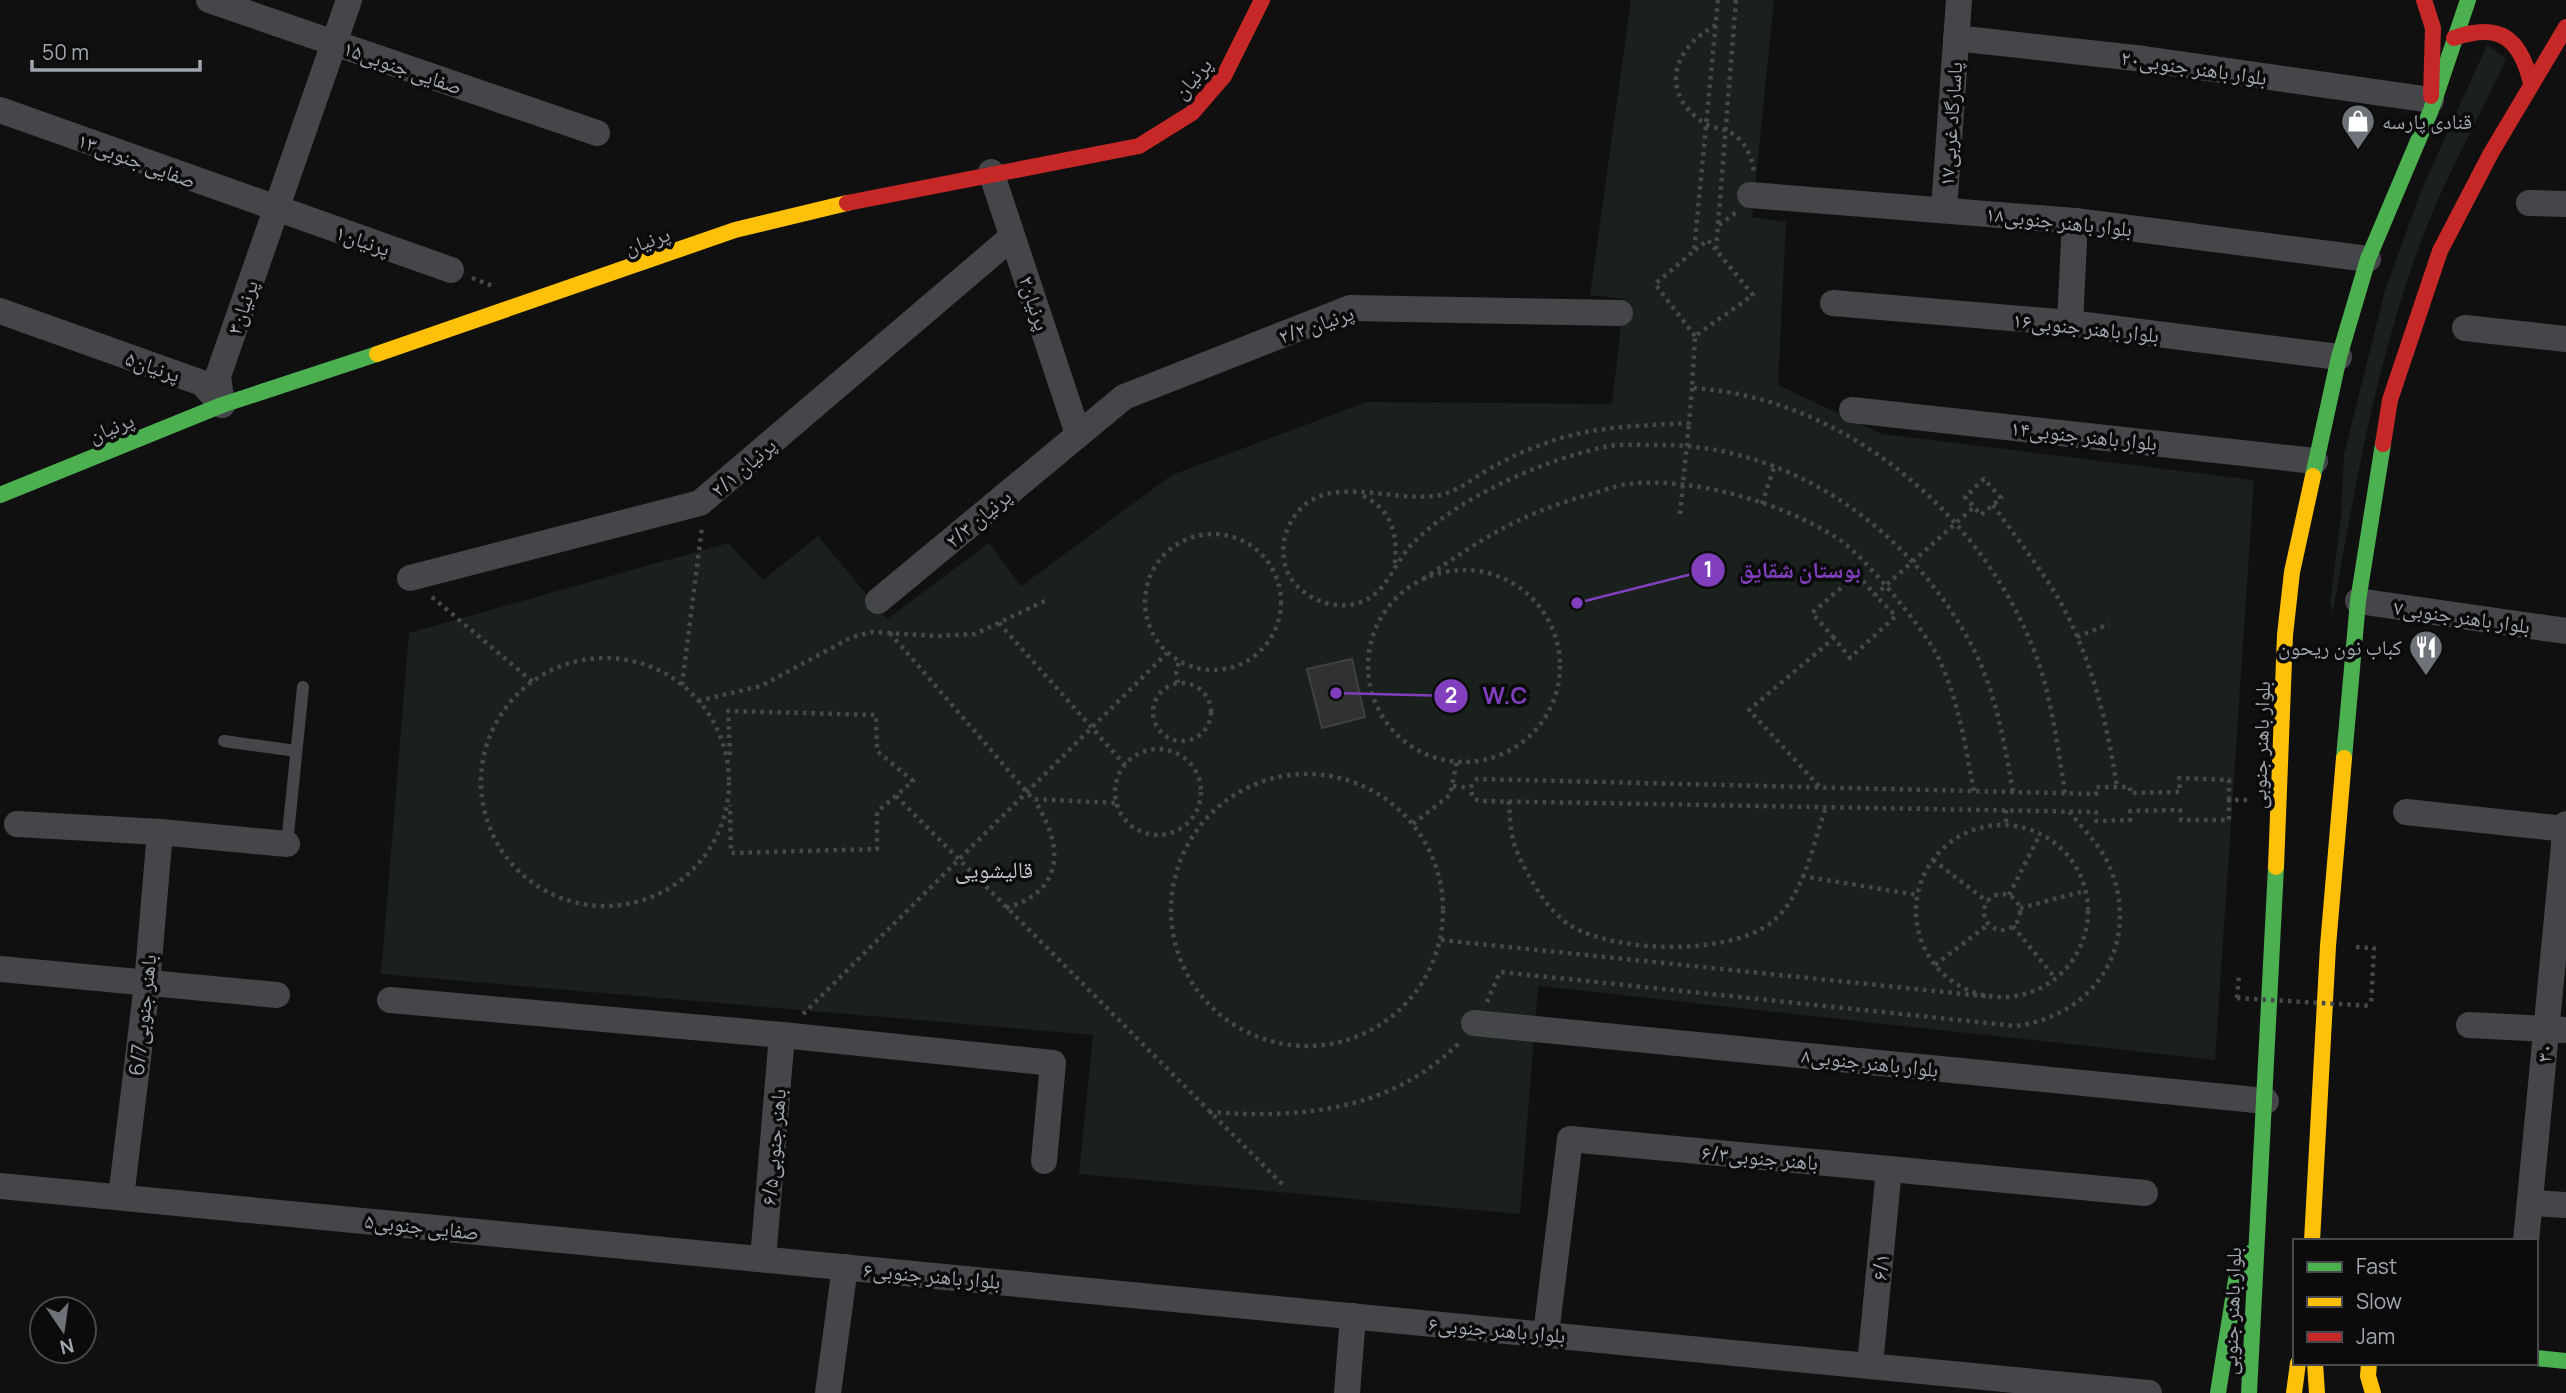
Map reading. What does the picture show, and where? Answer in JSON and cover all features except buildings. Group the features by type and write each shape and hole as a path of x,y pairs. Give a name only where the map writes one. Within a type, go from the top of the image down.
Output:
{"main road":[{"name":"پرنیان","path":"0,495 222,405 506,312 735,230 800,212 991,172 1105,155 1139,146 1192,113 1224,76 1262,0"},
{"path":"2424,0 2432,27 2431,105"},
{"name":"بلوار باهنر جنوبی","path":"2249,1393 2255,1242 2266,1101 2285,635 2292,572 2339,358 2368,259 2431,105 2468,0"},
{"path":"2312,1239 2328,946 2358,601 2390,400 2440,251 2531,83 2566,27"},
{"path":"2454,38 2469,31 2495,30 2516,44 2527,60 2531,83"},
{"path":"2314,1216 2327,1239"},
{"path":"2218,1393 2236,1280 2255,1242"},
{"path":"2538,1358 2566,1361"},
{"path":"2294,1393 2298,1365"},
{"path":"2315,1365 2318,1393"},
{"path":"2370,1365 2368,1376 2373,1393"}],"street":[{"name":"صفایی جنوبی۱۵","path":"209,0 597,133"},
{"name":"پرنیان۳","path":"222,405 218,376 349,0"},
{"name":"۱۷پاسارگاد غربی","path":"1944,209 1959,0"},
{"name":"بلوار باهنر جنوبی۲۰","path":"1956,38 2144,59 2431,105"},
{"name":"صفایی جنوبی۱۳","path":"0,110 274,210"},
{"name":"پرنیان۲","path":"991,172 1079,435"},
{"name":"۱۸بلوار باهنر جنوبی","path":"1750,195 2075,221 2368,259"},
{"path":"2529,203 2566,204"},
{"name":"پرنیان۱","path":"274,210 451,270"},
{"path":"2070,323 2075,221"},
{"name":"پرنیان ۲/۱","path":"411,578 700,503 1012,237"},
{"name":"بلوار باهنر جنوبی۱۶","path":"1833,303 2070,323 2339,358"},
{"name":"پرنیان ۲/۲","path":"1079,435 1124,397 1350,308 1620,313"},
{"name":"پرنیان۵","path":"0,312 202,383 222,405"},
{"path":"2465,328 2566,339"},
{"name":"بلوار باهنر جنوبی۱۴","path":"1852,410 2315,461"},
{"name":"پرنیان ۲/۳","path":"878,601 1079,435"},
{"name":"بلوار باهنر جنوبی۷","path":"2358,601 2566,631"},
{"path":"2406,812 2566,827"},
{"path":"17,824 160,832 287,844"},
{"name":"۳۰","path":"2526,1239 2556,1030 2566,827"},
{"name":"6/7باهنر جنوبی","path":"121,1197 146,984 160,832"},
{"path":"4,969 277,995"},
{"path":"390,1000 782,1035 1053,1063 1044,1161"},
{"name":"۸بلوار باهنر جنوبی","path":"1474,1023 2266,1101"},
{"path":"2469,1025 2556,1030"},
{"name":"باهنر جنوبی۶/۵","path":"763,1259 782,1035"},
{"name":"۶/۳باهنر جنوبی","path":"1546,1334 1570,1139 2145,1193"},
{"name":"۶/۱","path":"1870,1365 1889,1169"},
{"name":"صفایی جنوبی۵","path":"0,1186 845,1267"},
{"path":"2530,1203 2566,1205"},
{"path":"828,1393 845,1267"},
{"name":"بلوار باهنر جنوبی۶","path":"845,1267 2149,1393"},
{"path":"1347,1393 1353,1316"}],"lane":[{"path":"287,844 303,687"},
{"path":"224,741 296,751"}],"path":[{"path":"1694,251 1718,0"},
{"path":"1716,25 1696,36 1683,50 1676,74 1679,94 1687,108 1706,125 1734,134 1744,144 1754,172 1750,195 1736,213 1718,225"},
{"path":"1695,336 1655,284 1708,240 1716,250"},
{"path":"1680,514 1692,388"},
{"path":"1689,423 1593,429 1540,444 1441,495 1360,494 1341,491 1322,493 1293,517 1285,534 1286,569 1297,586 1308,595 1335,606 1362,602 1374,595 1414,542 1472,499 1541,467 1611,446 1688,444 1774,467 1816,483 1860,513 1913,562 1947,604 1972,645 1992,691 2013,792"},
{"path":"1762,504 1774,467"},
{"path":"1984,479 2001,498 1981,516 1975,508 1965,497 1984,479"},
{"path":"1423,579 1454,570 1485,572 1514,584 1544,613 1554,631 1561,661 1557,692 1544,720 1522,743 1494,758 1457,761 1431,757 1403,740 1381,716 1369,686 1368,654 1378,623 1396,598 1423,579 1492,531 1543,508 1628,484 1683,485 1735,494 1794,516 1842,541 1904,607 1936,654 1961,720 1974,791"},
{"path":"1360,494 1373,500 1393,525 1396,539 1394,569"},
{"path":"682,685 706,499"},
{"path":"1993,505 2036,563 2077,638 2104,718 2117,787"},
{"path":"1875,594 1975,508"},
{"path":"1228,536 1249,545 1266,559 1274,573 1281,601 1278,623 1268,643 1252,659 1231,668 1209,670 1179,660 1167,653 1150,625 1145,592 1152,571 1166,553 1184,540 1228,536"},
{"path":"1274,573 1286,569"},
{"path":"1857,574 1896,616 1850,658 1834,638 1812,613 1857,574"},
{"path":"411,578 533,682"},
{"path":"698,701 761,686 852,637 873,632 936,636 975,634 1049,599"},
{"path":"999,623 1125,765"},
{"path":"2077,638 2109,624"},
{"path":"889,632 1044,815 1054,841 1053,868 1041,889 1032,897 1006,909"},
{"path":"1819,787 1749,710 1834,638"},
{"path":"782,1035 1167,653"},
{"path":"730,761 715,723 682,685 657,669 618,658 578,661 533,682 509,702 488,738 480,780 486,821 505,858 536,886 575,903 616,906 657,896 692,872 716,840 730,801"},
{"path":"1178,683 1176,665 1179,660"},
{"path":"1178,683 1194,685 1209,698 1212,717 1209,726 1194,740 1173,740 1159,731 1152,713 1159,695 1166,688 1178,683"},
{"path":"729,711 876,715 877,751 913,781 877,812 877,849 731,853 730,801 729,711"},
{"path":"1171,751 1173,740"},
{"path":"1153,749 1171,751 1191,763 1199,774 1202,789 1195,817 1184,827 1156,836 1129,824 1116,803 1115,785 1125,765 1139,753 1153,749"},
{"path":"1413,824 1445,802 1453,786 1457,761"},
{"path":"1285,774 1331,774 1373,789 1413,824 1434,855 1445,899 1441,940 1422,986 1390,1019 1350,1040 1305,1047 1261,1039 1221,1017 1191,984 1173,942 1170,898 1181,854 1206,816 1242,789 1285,774"},
{"path":"2179,778 2229,780 2229,820 2181,820 2180,810 2130,811 2130,820 2096,821 2096,812 2069,811 1479,801 1473,798 1470,788 1477,779 2096,794 2096,787 2130,787 2130,793 2180,792 2179,778"},
{"path":"1453,786 1470,788"},
{"path":"896,796 1283,1185"},
{"path":"1033,799 1116,803"},
{"path":"2229,800 2279,799"},
{"path":"1509,801 1510,826 1517,853 1548,903 1570,925 1601,939 1663,948 1706,946 1770,923 1788,905 1802,876 1826,807"},
{"path":"2006,810 2006,826"},
{"path":"1209,1112 1289,1115 1331,1111 1370,1100 1405,1084 1440,1062 1474,1023 1491,997 1500,972 2016,1026 2056,1017 2091,990 2106,971 2114,954 2120,913 2117,889 2107,861 2069,811"},
{"path":"1441,940 1992,997 2019,996 2045,986 2068,967 2083,941 2089,912 2085,891 2069,856 2040,834 2019,826 1989,825 1963,834 1940,850 1924,872 1917,895 1916,926 1925,952 1942,974 1965,990 1992,997"},
{"path":"1184,827 1193,837"},
{"path":"2009,895 2040,834"},
{"path":"1933,860 1988,902"},
{"path":"1802,876 1917,895"},
{"path":"2020,908 2085,891"},
{"path":"1995,895 2009,895 2020,908 2020,916 2013,926 2002,930 1989,924 1984,915 1988,902 1995,895"},
{"path":"1935,965 1989,924"},
{"path":"2013,926 2055,978"},
{"path":"2237,998 2371,1006 2374,948"}],"shaded area":[{"path":"1631,0 1774,0 1752,217 1786,222 1778,385 1882,434 2254,480 2215,1060 1538,986 1520,1214 1079,1174 1093,1035 381,974 409,633 728,543 763,580 818,536 887,619 989,543 1021,586 1172,475 1367,402 1612,404 1624,299 1590,295"},
{"path":"2487,45 2506,59 2442,191 2407,282 2369,422 2333,612 2330,603 2341,517 2344,455 2385,291 2421,191"}],"traffic: fast":[{"path":"2313,476 2339,357 2368,259 2431,110 2468,0"},
{"path":"0,495 222,405 377,354"},
{"path":"2344,758 2358,601 2383,444"},
{"path":"2249,1393 2276,867"},
{"path":"2218,1393 2236,1280 2250,1253"},
{"path":"2538,1358 2566,1361"}],"traffic: slow":[{"path":"377,354 735,230 847,203"},
{"path":"2276,867 2285,635 2292,572 2313,476"},
{"path":"2312,1239 2328,946 2344,758"},
{"path":"2294,1393 2298,1365"},
{"path":"2315,1365 2317,1393"},
{"path":"2369,1365 2368,1376 2373,1393"}],"traffic: jam":[{"path":"847,203 1139,146 1192,113 1224,76 1262,0"},
{"path":"2424,0 2433,28 2431,96"},
{"path":"2383,444 2390,400 2440,251 2491,153 2566,27"},
{"path":"2454,38 2484,32 2496,33 2506,38 2521,55 2531,83"}],"place":[{"name":"قنادی پارسه","path":"2358,151"},
{"name":"بوستان شقایق","path":"1577,603"},
{"name":"کباب نون ریحون","path":"2426,677"},
{"name":"W.C","path":"1336,693"}],"district":[{"name":"قالیشویی","path":"994,869"}]}
